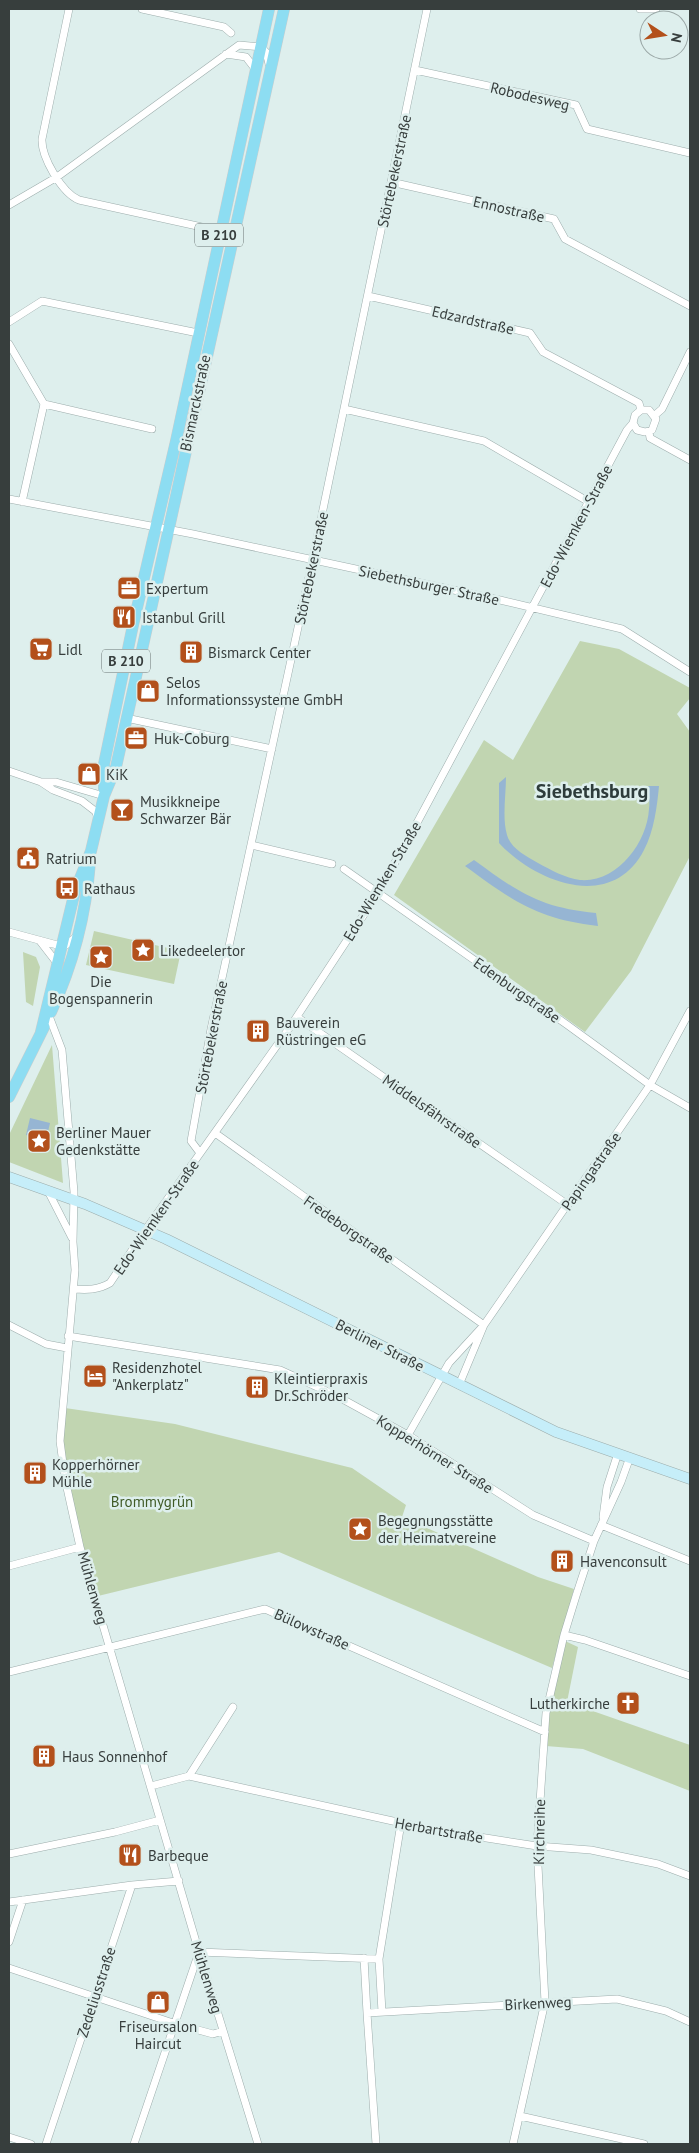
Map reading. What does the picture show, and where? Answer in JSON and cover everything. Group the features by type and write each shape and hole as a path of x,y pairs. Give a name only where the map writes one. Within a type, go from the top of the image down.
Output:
{"main road":[{"name":"Bismarckstraße","path":"104,796 104,764 269,9"},
{"name":"Bismarckstraße","path":"41,1032 74,891 91,851 104,796 116,768 284,9"},
{"name":"Bismarckstraße","path":"9,1097 49,1016 69,968 88,896 91,851"},
{"name":"Berliner Straße","path":"9,1178 74,1200 146,1230 556,1432 618,1452 690,1479"}],"street":[{"path":"69,9 42,139 42,148 67,192 79,200 220,231"},
{"path":"142,9 224,27 231,33"},
{"name":"Störtebekerstraße","path":"200,1153 191,1141 212,1029 427,9"},
{"path":"640,9 656,9"},
{"path":"9,205 57,177 240,45 261,47 268,57 270,69"},
{"path":"226,54 246,57 256,70"},
{"name":"Robodesweg","path":"415,70 576,105 587,129 690,154"},
{"name":"Ennostraße","path":"391,182 554,219 565,239 690,306"},
{"name":"Edzardstraße","path":"368,296 530,333 543,352 639,403 641,410"},
{"path":"9,322 42,301 198,332"},
{"path":"9,344 44,404 22,502"},
{"path":"655,415 662,409 690,352"},
{"path":"44,404 152,429"},
{"path":"344,409 484,441 589,502"},
{"path":"641,410 649,410 655,415 656,423 649,432 650,438 690,460"},
{"name":"Edo-Wiemken-Straße","path":"74,1288 101,1288 110,1283 297,1017 378,893 633,423 635,415 641,410"},
{"path":"633,423 637,430 649,432"},
{"name":"Siebethsburger Straße","path":"9,499 312,560 622,629 690,672"},
{"path":"126,718 272,749"},
{"path":"9,771 41,782 53,790 90,805 99,818"},
{"path":"41,782 56,782 104,796"},
{"path":"251,845 332,864"},
{"name":"Edenburgstraße","path":"344,870 566,1024 650,1086 690,1108"},
{"path":"9,932 60,946 66,945 78,935"},
{"path":"39,940 57,964"},
{"path":"60,946 68,959 69,968"},
{"name":"Papingastraße","path":"408,1435 449,1363 484,1325 650,1086 690,1010"},
{"name":"Mühlenweg","path":"49,1016 62,1050 74,1200 74,1288 68,1336 60,1441 68,1496 80,1547 160,1820 258,2144"},
{"name":"Middelsfährstraße","path":"297,1017 568,1205"},
{"name":"Fredeborgstraße","path":"215,1133 484,1325"},
{"path":"48,1191 73,1242"},
{"path":"9,1325 46,1344 67,1348"},
{"name":"Papingastraße","path":"459,1385 484,1325"},
{"name":"Kopperhörner Straße","path":"68,1336 280,1370 335,1395 408,1435 533,1515 594,1542"},
{"name":"Kirchreihe","path":"602,1525 607,1487 618,1452"},
{"name":"Kirchreihe","path":"513,2144 545,2002 537,1846 546,1713 564,1635 594,1542 630,1457"},
{"path":"602,1525 690,1561"},
{"path":"9,1566 80,1547"},
{"name":"Bülowstraße","path":"9,1672 265,1609 545,1732"},
{"path":"564,1635 585,1640 690,1676"},
{"path":"189,1776 233,1707"},
{"name":"Herbartstraße","path":"151,1786 189,1776 401,1823 537,1846 591,1850 658,1864 690,1876"},
{"path":"9,1854 114,1832 160,1820"},
{"path":"382,2012 379,1959 401,1823"},
{"path":"9,1902 132,1885 179,1881"},
{"name":"Zedeliusstraße","path":"46,2144 132,1885"},
{"path":"9,1942 23,1900"},
{"path":"134,2144 199,1952 379,1959"},
{"path":"364,1958 376,2144"},
{"path":"9,1968 176,2024 213,2034 223,2031"},
{"name":"Birkenweg","path":"367,2013 617,1999 666,2011 690,2022"},
{"path":"520,2116 644,2144"},
{"path":"9,2137 31,2144"}],"green space":[{"path":"580,641 619,649 690,688 690,698 677,714 690,732 690,856 631,971 585,1032 394,895 484,740 513,760"},
{"path":"94,931 181,951 174,984 86,965"},
{"path":"23,952 36,957 40,967 33,1006 26,1002"},
{"path":"52,1045 63,1183 9,1162 9,1135"},
{"name":"Brommygrün","path":"65,1408 175,1424 352,1468 406,1505 402,1517 538,1577 574,1589 552,1668 279,1552 98,1596 74,1514 62,1442"},
{"path":"565,1641 578,1647 567,1702 690,1745 690,1791 583,1749 546,1746 549,1713"}],"water":[{"path":"506,777 505,821 509,840 524,855 564,876 580,880 594,879 606,875 618,868 628,858 643,835 647,822 648,786 659,786 653,827 644,850 630,869 613,881 594,886 573,885 533,870 499,843 499,783"},
{"path":"474,860 530,897 576,911 596,913 598,926 558,919 512,899 465,866"},
{"path":"30,1118 50,1123 46,1140 26,1135"}],"place":[{"name":"Expertum","path":"129,588"},
{"name":"Istanbul Grill","path":"124,617"},
{"name":"Lidl","path":"41,649"},
{"name":"Bismarck Center","path":"191,652"},
{"name":"Selos Informationssysteme GmbH","path":"148,691"},
{"name":"Huk-Coburg","path":"136,738"},
{"name":"KiK","path":"89,774"},
{"name":"Musikkneipe Schwarzer Bär","path":"122,810"},
{"name":"Ratrium","path":"28,858"},
{"name":"Rathaus","path":"67,888"},
{"name":"Likedeelertor","path":"143,950"},
{"name":"Die Bogenspannerin","path":"101,957"},
{"name":"Bauverein Rüstringen eG","path":"258,1031"},
{"name":"Berliner Mauer Gedenkstätte","path":"39,1141"},
{"name":"Residenzhotel \"Ankerplatz\"","path":"95,1376"},
{"name":"Kleintierpraxis Dr.Schröder","path":"257,1387"},
{"name":"Kopperhörner Mühle","path":"35,1473"},
{"name":"Begegnungsstätte der Heimatvereine","path":"360,1529"},
{"name":"Havenconsult","path":"562,1561"},
{"name":"Lutherkirche","path":"628,1703"},
{"name":"Haus Sonnenhof","path":"44,1756"},
{"name":"Barbeque","path":"130,1855"},
{"name":"Friseursalon Haircut","path":"158,2002"}],"district":[{"name":"Siebethsburg","path":"592,791"}]}
